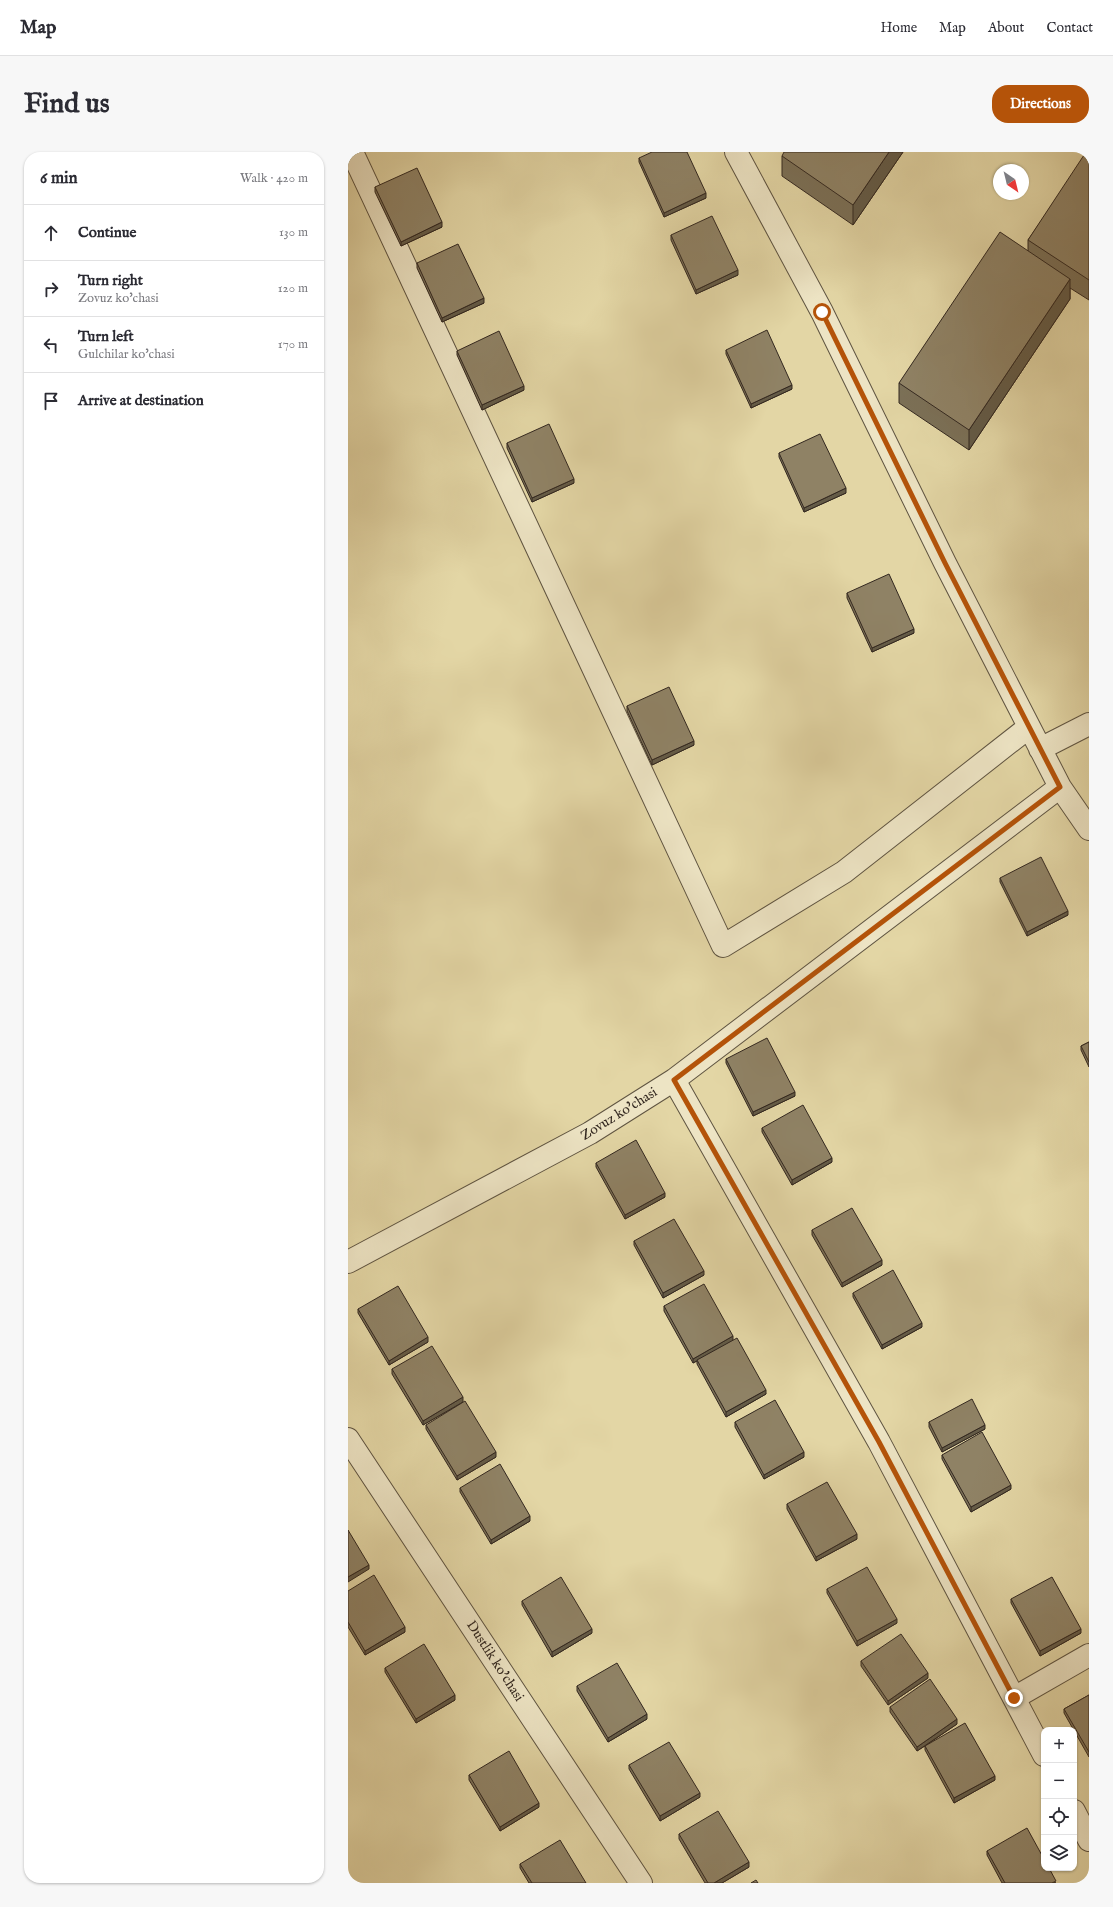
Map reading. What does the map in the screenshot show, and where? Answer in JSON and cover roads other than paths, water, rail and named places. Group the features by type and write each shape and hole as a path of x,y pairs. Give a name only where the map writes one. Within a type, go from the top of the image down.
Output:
{"street":[{"path":"352,152 723,946 844,872 1029,727"},
{"path":"736,152 822,312 945,563 1040,749 1060,787 1089,829"},
{"path":"1040,749 1089,724"},
{"name":"Zovuz ko'chasi","path":"348,1262 590,1133 674,1080 1060,787"},
{"path":"674,1080 879,1442 1041,1749"},
{"name":"Dustlik ko'chasi","path":"348,1439 641,1883"},
{"path":"1014,1698 1089,1655"},
{"path":"1077,1817 1089,1840"}]}
